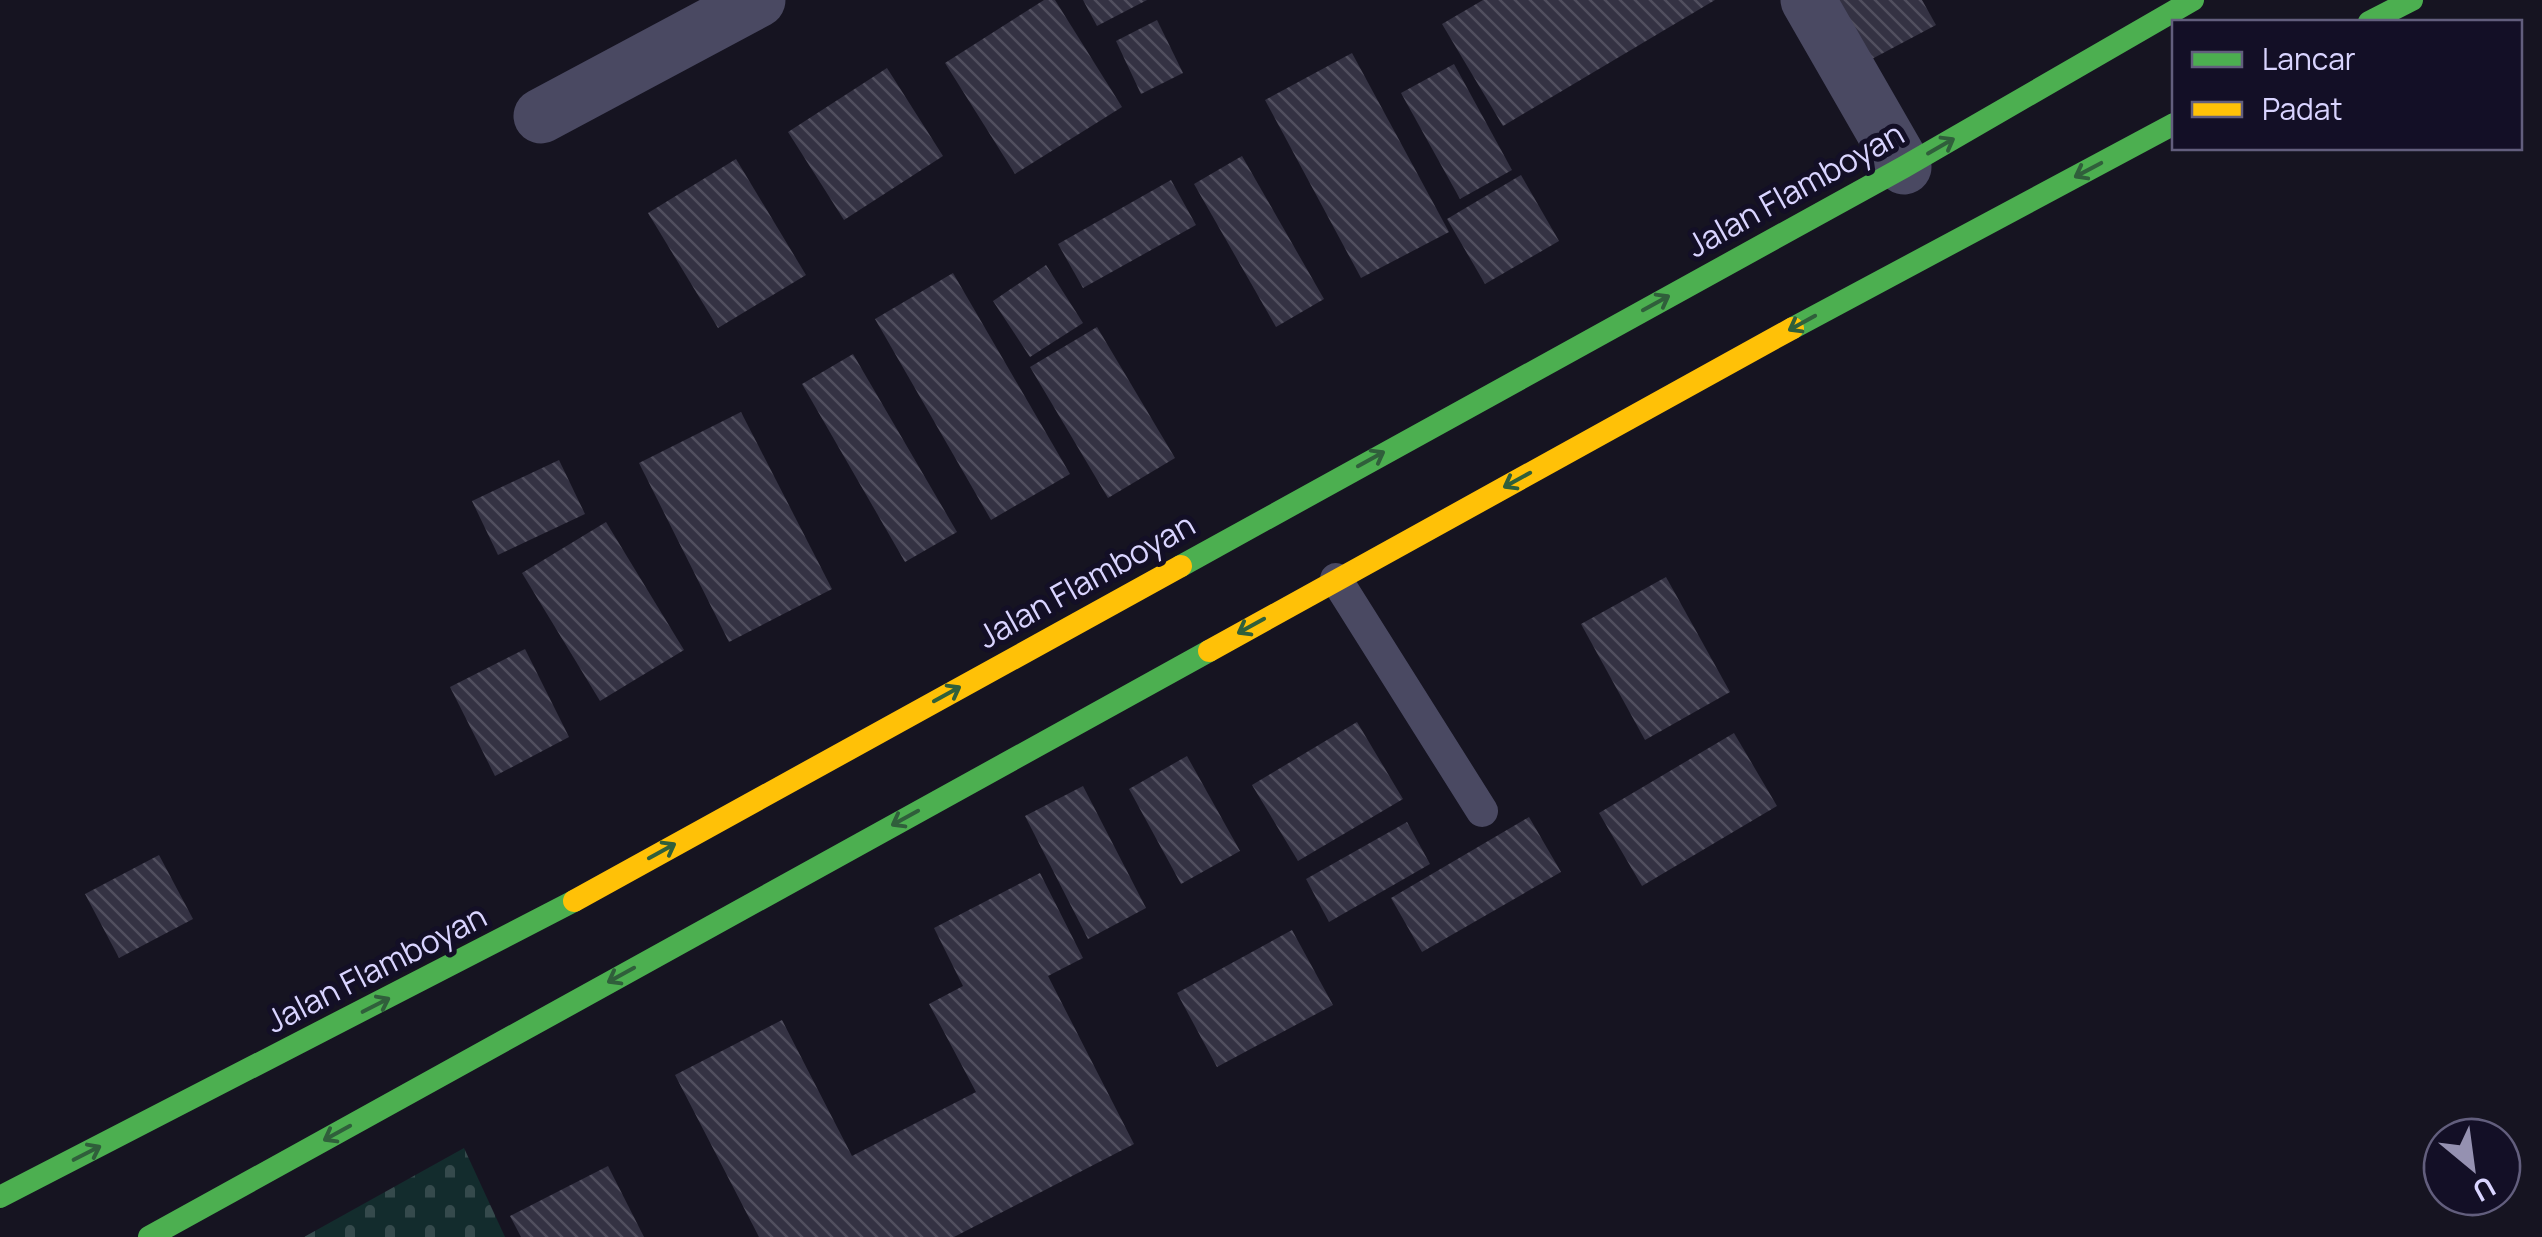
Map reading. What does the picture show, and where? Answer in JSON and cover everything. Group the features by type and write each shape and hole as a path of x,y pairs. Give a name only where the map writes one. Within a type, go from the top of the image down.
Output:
{"main road":[{"name":"Jalan Flamboyan","path":"0,1198 503,940 1291,513 2192,0"},
{"path":"2373,20 2412,0"},
{"path":"149,1237 1331,572 2172,125"}],"street":[{"path":"541,116 758,0"},
{"path":"1808,0 1904,167"}],"lane":[{"path":"1331,572 1482,811"}],"green space":[{"path":"464,1148 505,1237 304,1237"}],"building":[{"path":"1044,0 1055,0 1122,107 1015,174 945,63"},
{"path":"1083,0 1147,0 1097,26"},
{"path":"1483,0 1715,0 1503,126 1442,24"},
{"path":"1817,0 1922,0 1936,25 1853,69"},
{"path":"1157,20 1183,73 1141,94 1116,41"},
{"path":"1352,53 1449,232 1361,278 1265,100"},
{"path":"1454,64 1512,170 1460,199 1401,93"},
{"path":"887,68 943,156 844,220 788,132"},
{"path":"1242,156 1324,299 1276,327 1194,184"},
{"path":"736,159 806,275 718,328 648,213"},
{"path":"1521,175 1559,241 1485,284 1447,219"},
{"path":"1171,180 1196,225 1083,288 1058,244"},
{"path":"1046,265 1083,323 1030,357 993,301"},
{"path":"953,273 1070,474 991,520 875,319"},
{"path":"1097,327 1175,458 1108,498 1030,367"},
{"path":"853,354 957,532 905,562 802,384"},
{"path":"741,412 832,589 729,642 639,463"},
{"path":"559,460 585,514 498,555 472,501"},
{"path":"606,522 684,650 600,701 522,573"},
{"path":"1666,577 1730,692 1645,740 1581,624"},
{"path":"525,649 569,737 495,776 450,687"},
{"path":"1357,722 1403,799 1298,861 1252,785"},
{"path":"1734,733 1777,806 1642,886 1599,813"},
{"path":"1187,756 1240,851 1181,884 1129,789"},
{"path":"1083,786 1146,908 1088,939 1025,816"},
{"path":"1529,817 1561,872 1422,952 1391,898"},
{"path":"1407,822 1430,864 1329,922 1306,879"},
{"path":"159,855 193,919 119,958 85,894"},
{"path":"1040,873 1083,958 1048,976 1134,1144 954,1237 759,1237 675,1075 782,1020 852,1156 976,1092 929,1004 963,986 934,928"},
{"path":"1292,930 1333,1005 1217,1067 1177,993"},
{"path":"608,1166 644,1237 521,1237 510,1216"}],"traffic: fast":[{"path":"1181,566 1904,167 2193,0"},
{"path":"2373,20 2412,0"},
{"path":"1793,328 2172,125"},
{"path":"149,1237 1209,651"},
{"path":"0,1197 574,901"}],"traffic: slow":[{"path":"1209,651 1793,328"},
{"path":"574,901 1181,566"}]}
